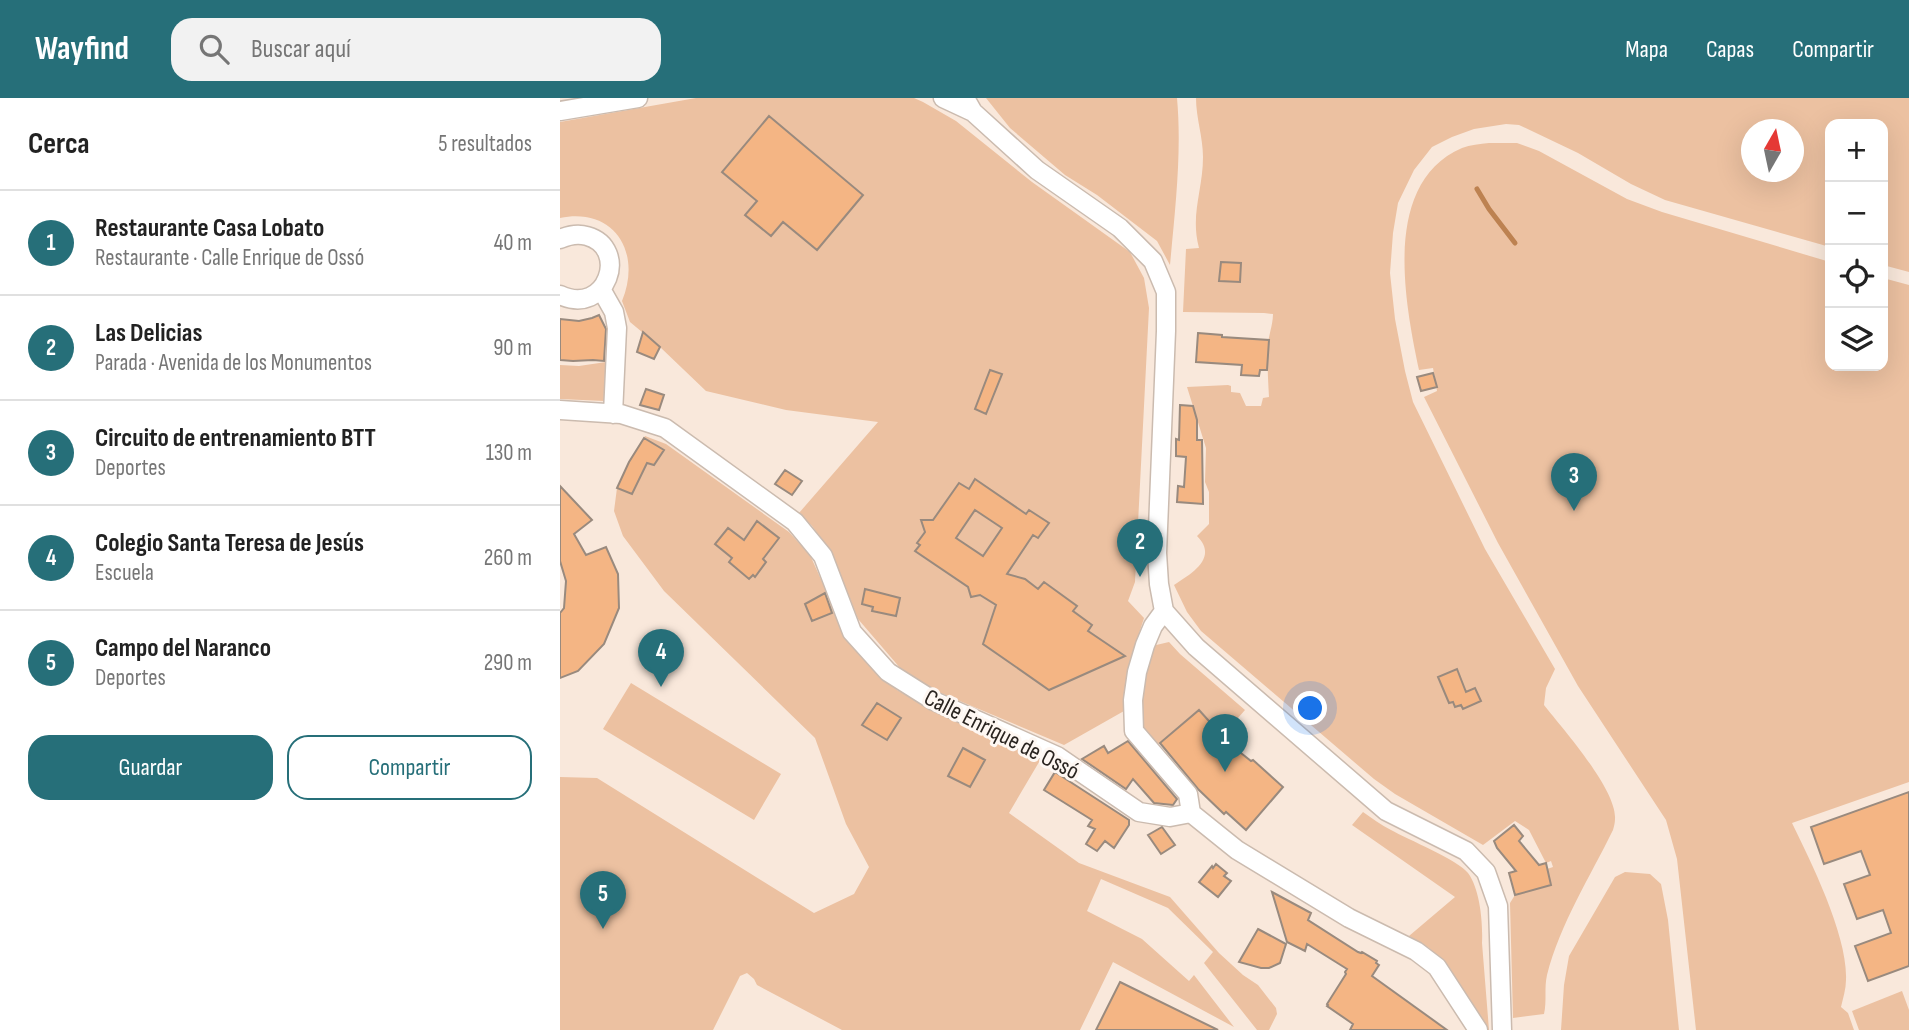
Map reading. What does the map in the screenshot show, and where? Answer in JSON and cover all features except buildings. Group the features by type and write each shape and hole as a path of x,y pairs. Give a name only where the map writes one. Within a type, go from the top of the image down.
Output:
{"street":[{"path":"560,111 638,98"},
{"path":"943,98 969,105 1037,170 1120,228 1153,261 1166,292 1157,552 1164,611 1196,647 1386,811 1466,851 1486,872 1498,905 1502,1030"},
{"path":"560,239 575,234 593,238 605,250 610,268 601,289 591,297 581,300 560,295"},
{"path":"601,289 614,312 617,328 614,414"},
{"name":"Calle Enrique de Ossó","path":"560,410 621,414 664,428 795,523 823,556 852,632 888,672 934,701 1057,756 1139,812 1170,817 1191,813"},
{"path":"1164,611 1153,625 1144,645 1137,672 1133,700 1134,731 1188,794 1191,813 1237,850 1349,918 1416,951 1437,967 1478,1030"}],"shaded area":[{"path":"696,98 914,98 956,121 1032,182 1130,252 1144,278 1149,308 1135,582 1128,601 1144,618 1131,659 1124,711 1064,745 936,691 901,669 858,619 832,553 799,513 878,422 786,410 706,391 630,322 622,301 628,266 626,251 619,237 596,220 579,216 560,218 560,122"},
{"path":"986,98 1177,98 1178,161 1170,265 1157,241 1097,195 1065,175 1010,128"},
{"path":"1196,98 1909,98 1909,272 1888,266 1888,119 1825,119 1825,246 1665,200 1519,125 1506,124 1474,129 1432,147 1414,170 1398,203 1390,273 1395,319 1413,402 1485,549 1555,669 1546,688 1544,705 1587,760 1613,807 1613,830 1568,919 1553,956 1546,980 1544,1014 1513,1018 1510,903 1515,895 1550,885 1547,869 1553,867 1551,861 1546,863 1529,830 1515,821 1483,845 1395,794 1201,631 1187,612 1174,585 1200,565 1205,551 1197,536 1209,524 1209,492 1205,482 1206,448 1187,387 1228,385 1231,386 1231,392 1240,393 1246,406 1261,406 1263,398 1269,397 1268,344 1273,314 1183,312 1186,249 1199,248 1196,213 1203,157"},
{"path":"1517,143 1539,151 1627,199 1825,261 1825,371 1888,371 1888,279 1909,285 1909,782 1792,823 1835,921 1845,962 1846,983 1841,1007 1848,1013 1854,1030 1696,1030 1677,859 1666,820 1578,686 1498,543 1424,397 1437,391 1433,368 1419,370 1408,312 1405,247 1409,216 1419,188 1436,165 1462,148"},
{"path":"606,362 604,401 560,399 560,365 579,366"},
{"path":"645,436 666,444 789,532 810,555 848,639 877,673 897,690 923,705 1042,757 1009,813 1079,863 1170,897 1219,953 1258,985 1276,1008 1277,1014 1269,1030 1257,1030 1204,963 1213,952 1168,908 1101,879 1087,911 1142,939 1189,981 1194,975 1234,1027 1113,962 1080,1030 842,1030 757,985 747,973 740,976 713,1030 560,1030 560,777 597,778 814,913 854,894 869,867 846,824 815,738 664,591 623,536 614,511 617,488 628,463"},
{"path":"1169,642 1245,710 1230,727 1234,739 1240,745 1235,750 1199,711 1157,745 1146,732 1140,709 1143,676 1152,646"},
{"path":"631,683 781,774 754,820 603,729"},
{"path":"1363,812 1387,828 1454,862 1468,873 1478,897 1481,916 1489,1030 1485,1030 1446,967 1429,948 1409,936 1455,897 1352,825"},
{"path":"1625,872 1650,874 1661,884 1668,920 1679,1030 1561,1030 1569,956 1615,877"},
{"path":"1902,991 1909,1010 1909,1030 1859,1030 1852,1011"}],"waterway":[{"path":"1477,189 1515,243"}],"place":[{"name":"Circuito de entrenamiento BTT","path":"1574,511"},
{"name":"Las Delicias","path":"1140,577"},
{"name":"Colegio Santa Teresa de Jesús","path":"661,687"},
{"name":"Restaurante Casa Lobato","path":"1225,772"},
{"name":"Campo del Naranco","path":"603,929"}]}
